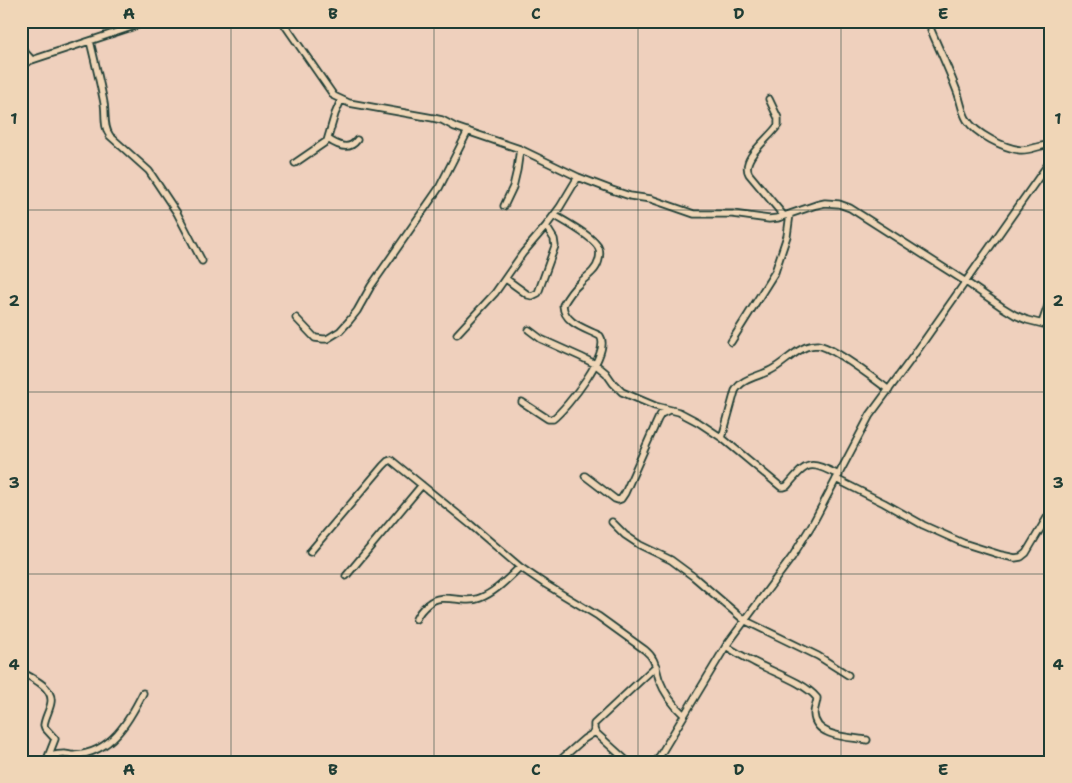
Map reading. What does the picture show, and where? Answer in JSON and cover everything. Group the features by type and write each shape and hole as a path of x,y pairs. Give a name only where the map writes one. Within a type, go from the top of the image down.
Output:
{"street":[{"path":"21,65 150,21"},
{"path":"282,21 334,96 341,100 432,118 520,149 578,177 622,194 652,200 694,214 733,214 769,219 778,218 816,205 839,204 850,208 966,282 1002,308 1015,315 1051,326"},
{"path":"930,30 952,79 966,119 971,125 992,140 1016,149 1029,150 1051,145"},
{"path":"90,42 104,100 106,131 149,171 177,213 202,261"},
{"path":"21,48 32,60"},
{"path":"731,342 775,272 786,236 787,215 746,171 751,157 778,125 778,118 769,99"},
{"path":"295,163 324,144 328,139 341,100"},
{"path":"296,318 315,338 323,339 327,339 340,330 349,321 439,188 468,131"},
{"path":"328,139 343,147 350,146 357,140"},
{"path":"504,206 513,187 520,149"},
{"path":"656,762 726,646 792,556 813,523 870,416 1051,160"},
{"path":"457,334 506,279 523,252 560,207 578,177"},
{"path":"522,402 548,419 553,419 580,390 596,364 602,344 600,336 580,327 572,321 564,312 563,306 577,285 594,270 600,251 598,246 585,234 554,215"},
{"path":"506,279 528,295 532,296 538,293 555,246 554,239 546,226"},
{"path":"1042,323 1051,297"},
{"path":"529,330 541,339 596,364 622,392 688,416 722,438 781,487 787,486 808,465 818,466 923,525 954,539 1015,558 1021,557 1026,553 1051,511"},
{"path":"722,438 738,387 746,381 775,368 807,346 818,345 827,348 889,390"},
{"path":"585,476 614,499 618,500 621,498 626,493 658,419 661,414 669,410"},
{"path":"310,552 388,461 391,460 520,566 598,616 646,650 651,655 660,680 674,706 684,715"},
{"path":"346,576 422,485"},
{"path":"612,522 625,535 640,545 672,560 744,620 818,656 848,676"},
{"path":"416,619 420,611 437,598 479,599 495,590 520,566"},
{"path":"726,646 813,693 816,698 814,716 824,731 838,736 868,740"},
{"path":"628,762 595,732 594,724 656,666"},
{"path":"21,672 38,682 47,690 50,696 51,702 44,726 55,739 47,759"},
{"path":"47,759 62,754 75,755 90,752 106,745 119,733 144,693"},
{"path":"558,762 595,732"}]}
